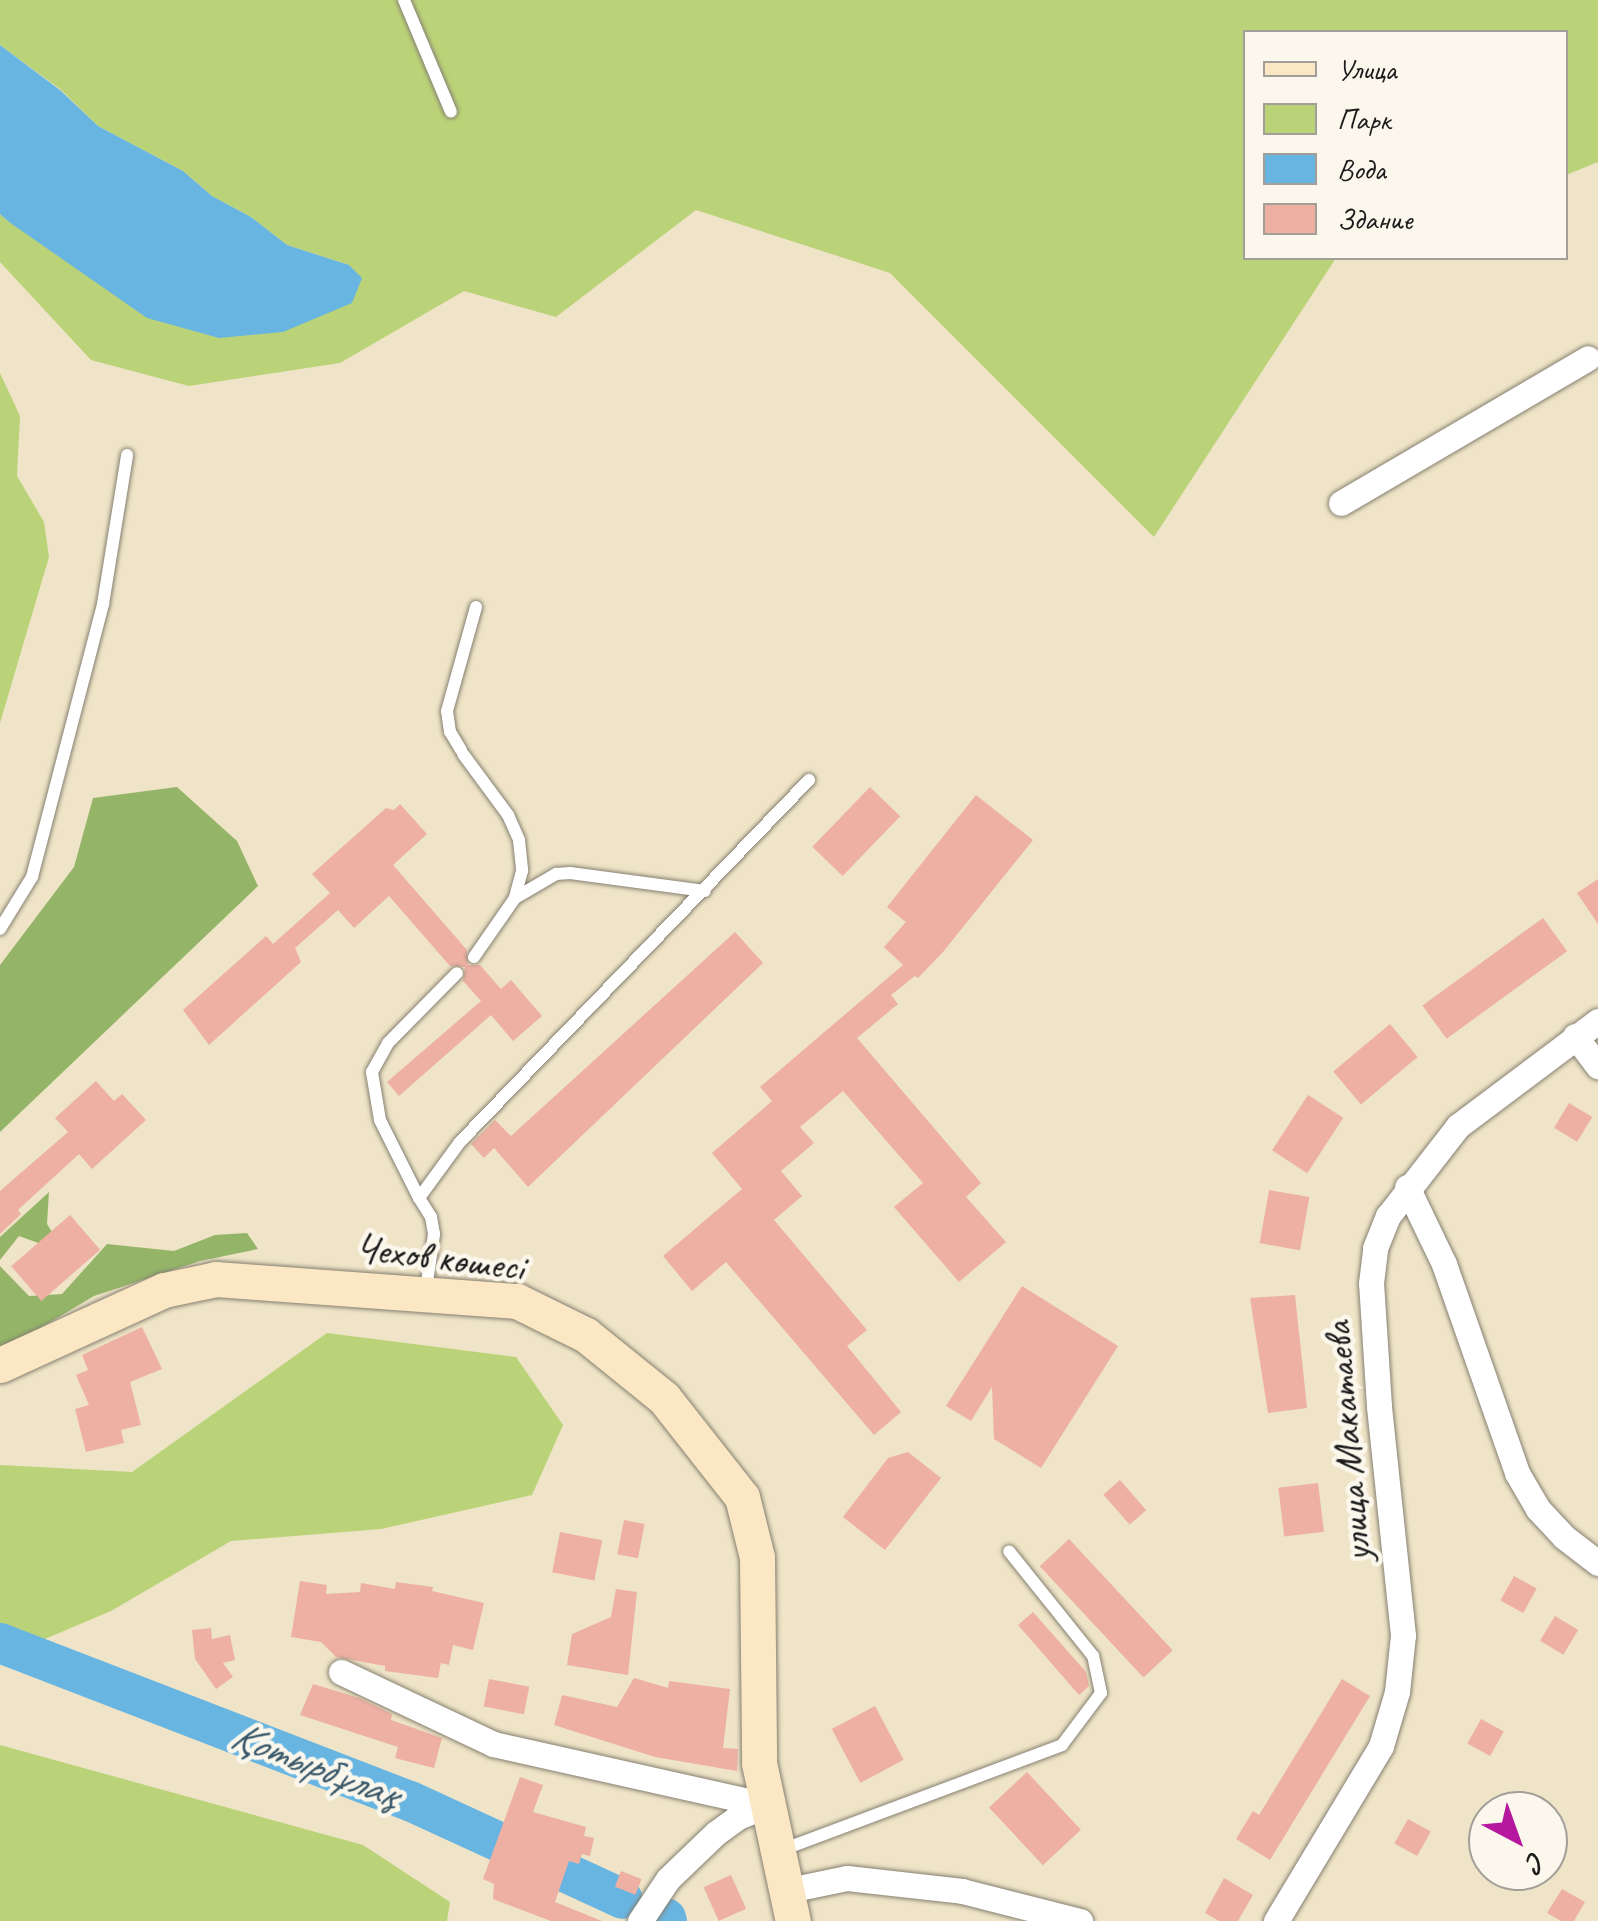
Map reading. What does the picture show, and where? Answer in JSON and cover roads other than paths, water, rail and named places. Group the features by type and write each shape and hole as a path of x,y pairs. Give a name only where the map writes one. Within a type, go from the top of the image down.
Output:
{"main road":[{"name":"Чехов көшесі","path":"0,1365 164,1290 216,1279 426,1292 517,1302 586,1335 664,1398 733,1484 755,1535 759,1763 788,1906"}],"street":[{"path":"1341,502 1595,363"},
{"name":"улица Макатаева","path":"1276,1921 1381,1746 1397,1692 1402,1635 1371,1283 1374,1248 1388,1216 1458,1126 1598,1021"},
{"path":"1576,1036 1598,1066"},
{"path":"1408,1187 1444,1264 1517,1474 1538,1508 1564,1537 1598,1563"},
{"path":"341,1672 493,1744 767,1805"},
{"path":"640,1921 668,1879 716,1834 738,1817 767,1805"},
{"path":"788,1906 847,1878 962,1891 1080,1921"}],"lane":[{"path":"404,0 452,112"},
{"path":"0,930 32,876 76,693 103,604 127,455"},
{"path":"474,957 514,898 522,870 519,840 508,815 450,732 447,710 476,607"},
{"path":"419,1198 484,1111 810,780"},
{"path":"514,898 556,874 570,873 705,890"},
{"path":"426,1292 434,1234 431,1217 380,1120 372,1072 388,1043 457,974"},
{"path":"776,1852 1062,1745 1102,1692 1093,1656 1008,1552"}],"water":[{"path":"0,45 60,90 98,126 183,171 212,196 251,217 287,245 349,265 362,278 352,303 283,332 219,338 147,318 9,222 0,214"}],"waterway":[{"name":"Қотырбұлақ","path":"0,1643 410,1801 623,1899"}]}
